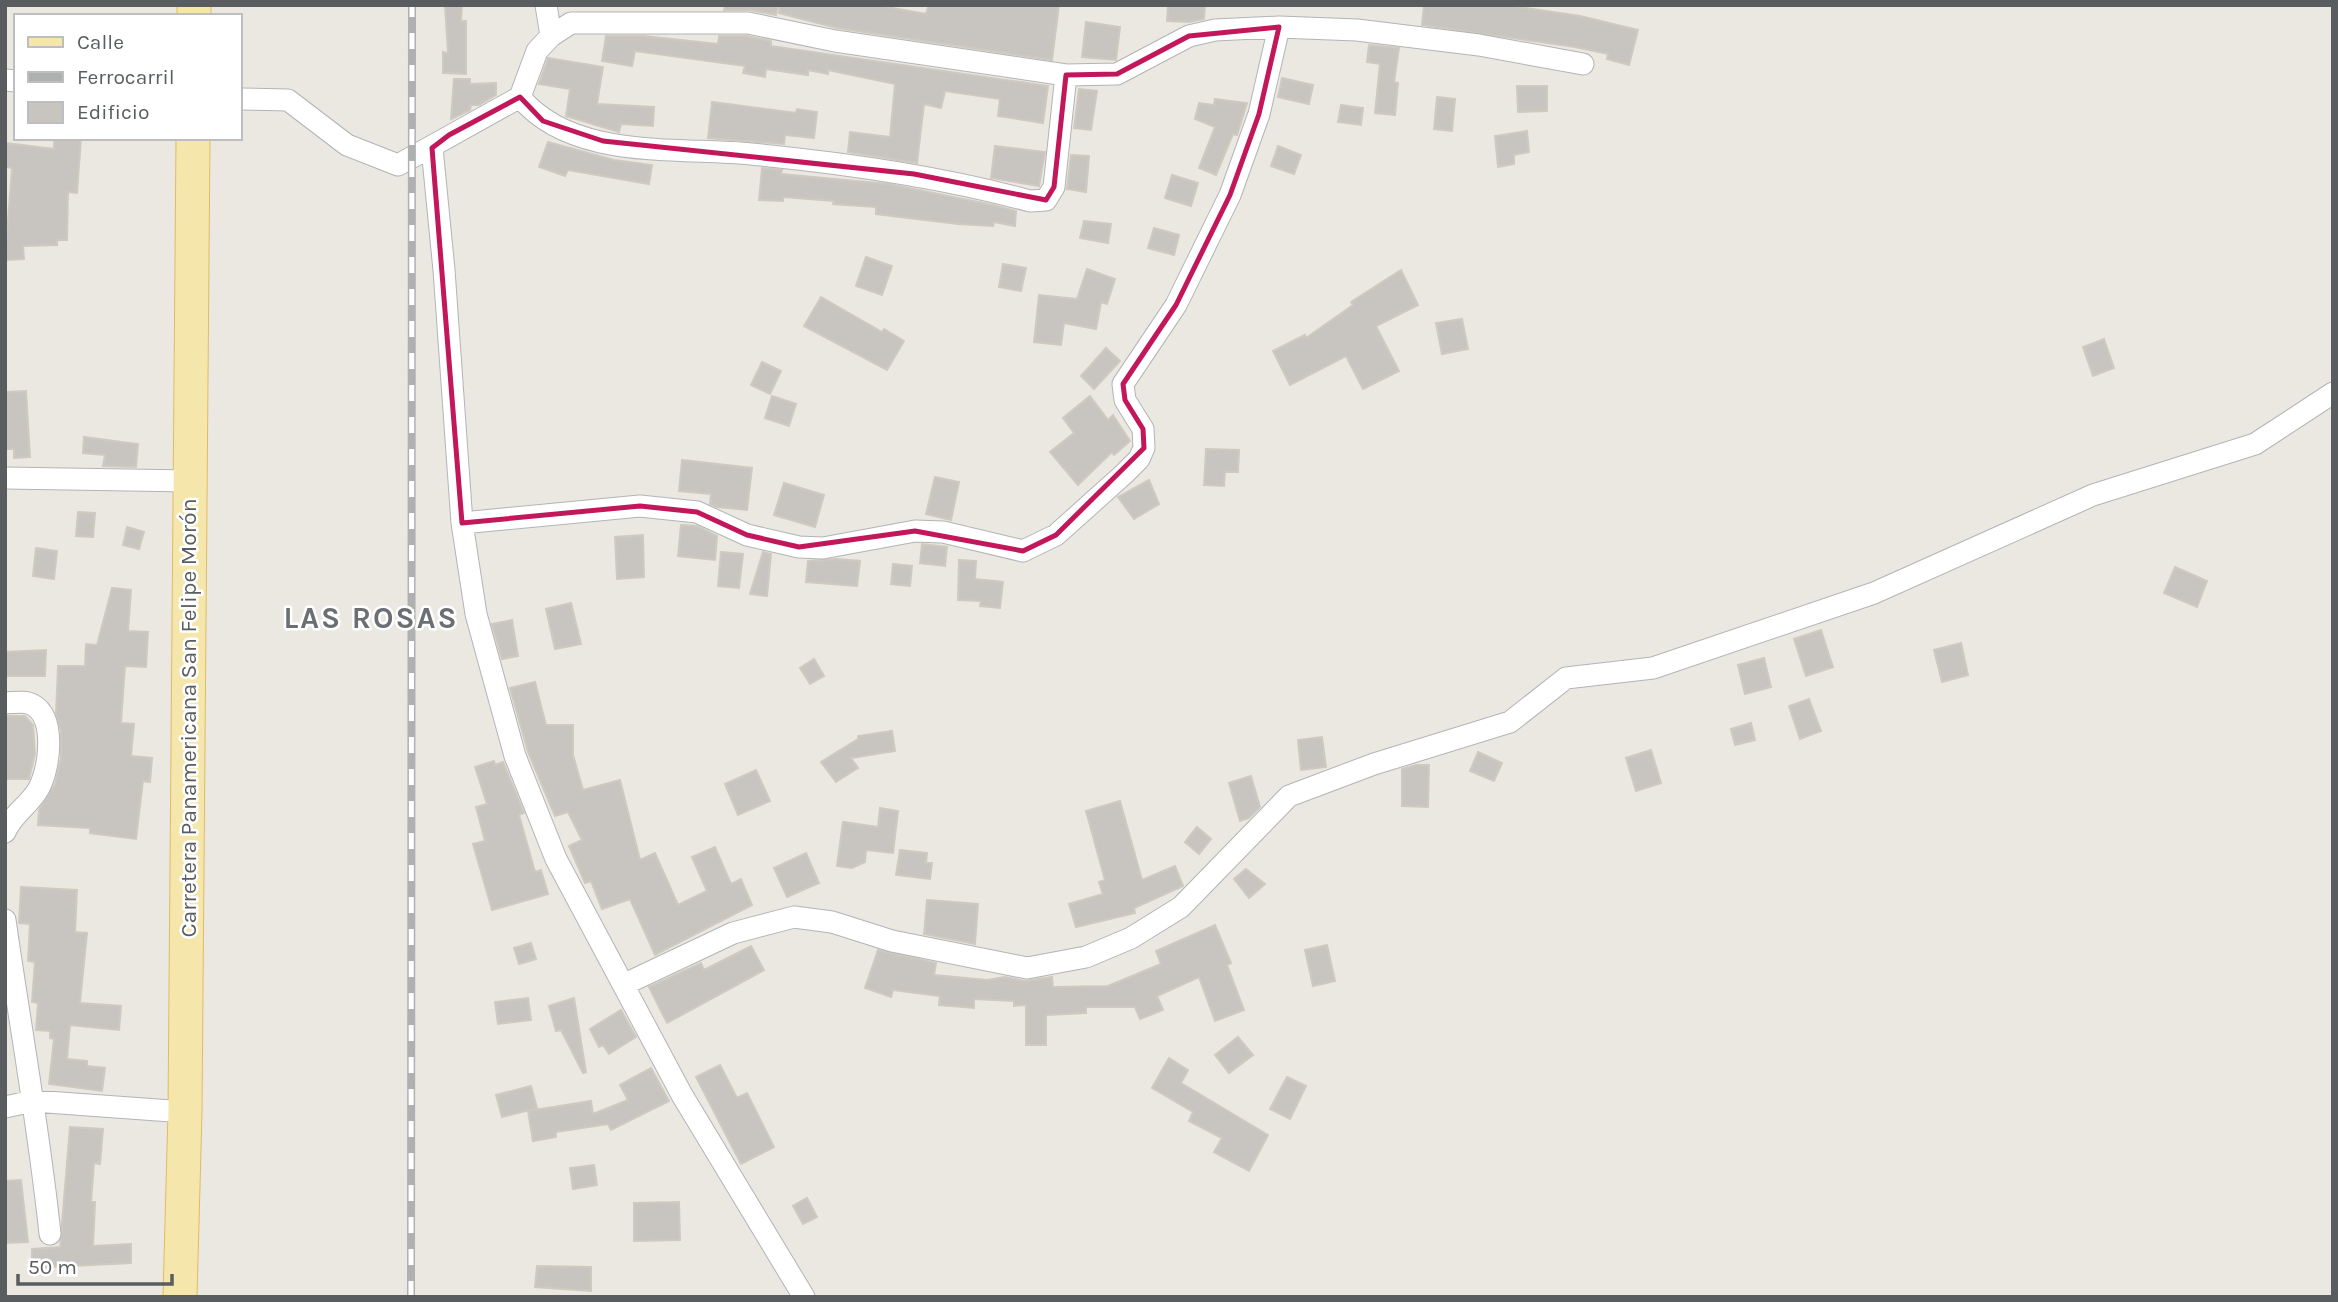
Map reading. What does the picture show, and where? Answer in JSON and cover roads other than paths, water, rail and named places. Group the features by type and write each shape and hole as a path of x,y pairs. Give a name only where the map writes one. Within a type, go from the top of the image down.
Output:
{"main road":[{"name":"Carretera Panamericana San Felipe Morón","path":"180,1297 185,1112 193,140"}],"street":[{"path":"546,5 551,36"},
{"path":"242,99 288,100 347,145 398,165 520,97 530,63 551,36 571,23 748,23 835,41 1066,75 1117,74 1189,36 1214,30 1279,27 1357,30 1465,43 1583,64"},
{"path":"462,523 640,506 697,512 747,535 799,547 835,546 915,531 943,532 1023,551 1056,536 1139,459 1144,448 1143,429 1125,400 1123,384 1176,305 1230,195 1259,114 1279,27"},
{"path":"520,97 543,121 603,141 658,151 750,154 914,174 1030,201 1046,201 1054,187 1066,75"},
{"path":"432,148 444,270 462,523 476,614 515,757 556,859 682,1095 793,1293"},
{"path":"625,984 733,933 794,917 832,922 892,941 1027,968 1086,957 1131,938 1181,907 1289,796 1374,764 1510,722 1566,678 1653,668 1874,593 2093,495 2255,444 2333,393"},
{"path":"5,478 190,481"},
{"path":"5,703 27,702 40,711 45,717 48,743 39,789 12,818 5,832"},
{"path":"5,920 50,1234"},
{"path":"5,1107 33,1101 185,1112"}],"railway":[{"path":"411,1297 412,5"}],"district":[{"name":"LAS ROSAS","path":"371,618"}]}
